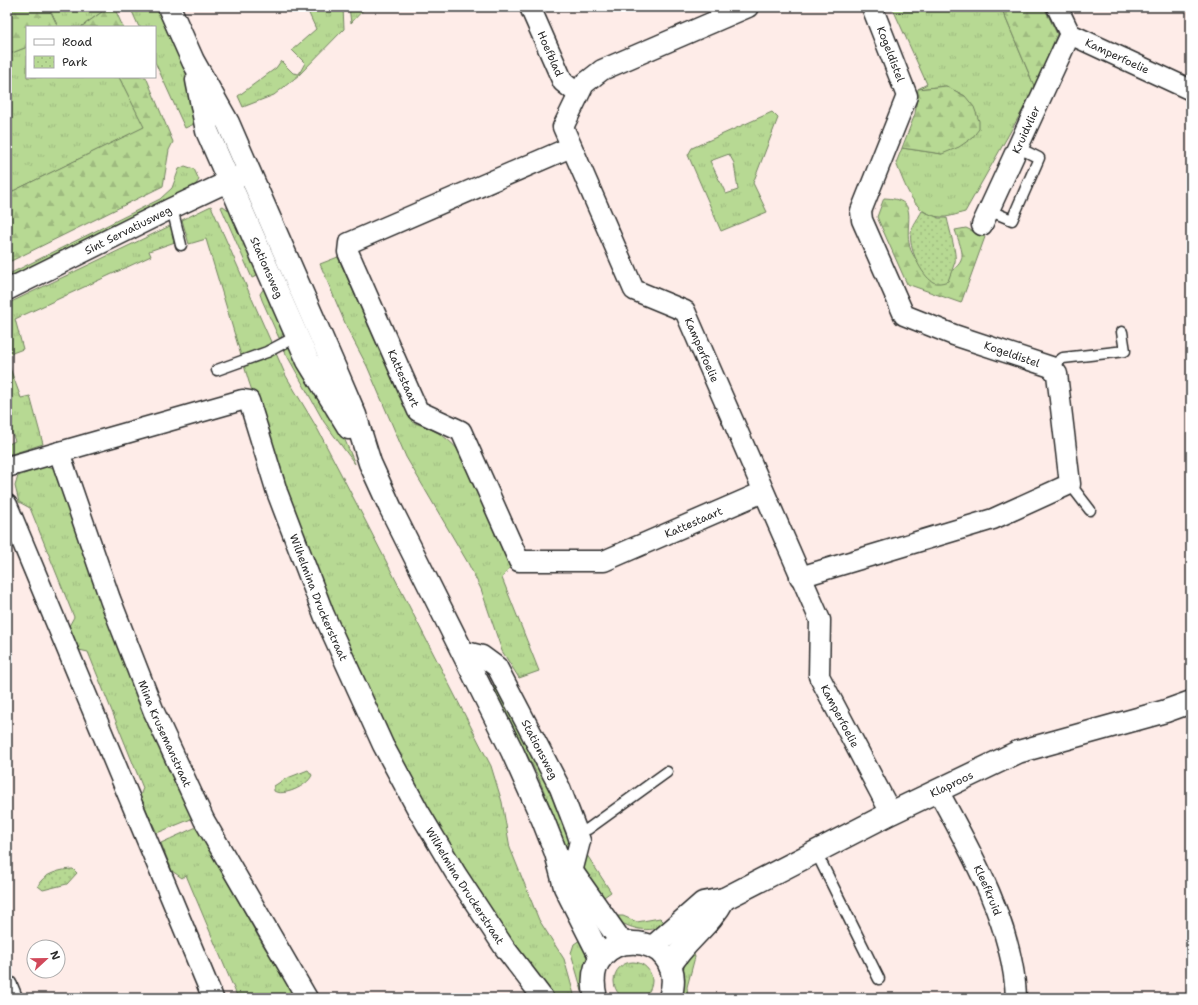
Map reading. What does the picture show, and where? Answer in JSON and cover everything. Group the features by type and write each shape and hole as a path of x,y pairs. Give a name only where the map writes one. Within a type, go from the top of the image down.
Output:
{"main road":[{"name":"Stationsweg","path":"169,7 193,61 206,131 239,176 317,326 354,415 370,463 391,509 512,751 556,854 565,887 601,958"},
{"name":"Stationsweg","path":"239,176 297,336 308,361 370,463"},
{"name":"Klaproos","path":"653,947 703,903 724,900 891,813 1018,752 1166,711 1191,702"},
{"name":"Stationsweg","path":"556,854 572,872 622,943"},
{"path":"670,966 677,954 716,915 724,900"},
{"path":"596,998 593,987 593,975 601,958 612,947 622,943 634,941 645,943 653,947 664,956 670,966 673,977 673,988 670,998"}],"street":[{"name":"Hoefblad","path":"530,7 563,82 578,94"},
{"name":"Kamperfoelie","path":"748,7 602,70 584,84 563,127 634,290 685,311 820,620 819,676 891,813"},
{"name":"Kogeldistel","path":"872,7 907,96 861,211 862,220 904,315 954,335 1051,367 1057,374 1070,484"},
{"path":"1057,7 1070,34"},
{"name":"Kamperfoelie","path":"1070,34 1191,90"},
{"name":"Kruidvlier","path":"985,218 1070,34"},
{"name":"Kattestaart","path":"571,147 349,244 348,252 418,411 461,431 518,561 604,561 763,492"},
{"name":"Sint Servatiusweg","path":"7,290 239,176"},
{"name":"Wilhelmina Druckerstraat","path":"7,467 235,402 249,401 277,492 324,615 383,745 418,810 456,874 504,947 543,998"},
{"name":"Mina Krusemanstraat","path":"60,452 110,599 154,712 204,820 307,998"},
{"path":"800,577 993,519 1070,484"},
{"path":"7,505 213,998"},
{"name":"Stationsweg","path":"462,651 482,656 497,667 560,788 580,841 572,872"},
{"name":"Kleefkruid","path":"938,790 968,845 999,919 1015,975 1016,998"},
{"path":"7,986 12,998"}],"lane":[{"path":"172,208 181,245"},
{"path":"217,370 267,352 317,326"},
{"path":"1051,367 1063,358 1124,351 1122,332"},
{"path":"1070,484 1090,510"},
{"path":"577,832 588,829 667,772"},
{"path":"816,852 879,979"}],"green space":[{"path":"7,7 52,7 49,8 58,26 26,26 26,47 7,55"},
{"path":"105,7 106,9 82,26 58,26 49,8"},
{"path":"105,7 114,7 123,26 82,26 106,9"},
{"path":"130,7 156,7 189,79 199,122 185,128 156,64 156,26 139,26"},
{"path":"306,7 343,7 344,29 299,75 274,95 243,107 238,96 276,68 281,61 293,73 299,74 305,63 292,50 316,29"},
{"path":"349,7 366,7 351,23"},
{"path":"892,7 1001,7 1035,88 965,212 940,217 923,211 911,197 896,163 902,148 942,154 965,96 946,86 918,89 927,84"},
{"path":"1001,7 1044,7 1057,34 1035,88"},
{"path":"26,47 26,78 120,78 145,127 7,194 7,55"},
{"path":"120,78 146,78 173,142 169,150 163,186 7,263 7,194 144,127"},
{"path":"946,86 965,96 974,107 979,121 979,129 972,138 959,147 942,154 902,148 915,114 918,89"},
{"path":"772,112 778,118 753,183 767,212 721,231 688,155 692,148","holes":["729,154 734,163 738,190 726,194 710,161"]},
{"path":"185,166 194,169 199,180 193,188 7,278 7,275 160,199 172,188 179,169"},
{"path":"884,198 895,199 903,202 907,206 910,247 924,271 945,275 958,265 961,261 962,251 955,230 966,228 985,237 961,303 907,284 877,217"},
{"path":"211,206 286,376 317,428 491,766 502,802 510,848 539,920 564,959 575,998 549,998 461,870 391,745 319,585 249,382 206,239 189,244 182,220"},
{"path":"223,206 237,216 261,274 252,278 221,207"},
{"path":"922,211 939,218 947,218 954,247 955,262 948,281 946,282 936,283 928,278 920,267 913,253 911,246 911,233"},
{"path":"172,225 178,241 149,251 151,256 15,319 23,349 7,355 7,304"},
{"path":"338,257 412,422 426,427 443,436 459,451 510,567 502,578 539,671 519,678 502,651 481,589 468,563 406,457 367,366 348,330 320,264"},
{"path":"264,288 285,329 281,338 279,338 262,300 260,294"},
{"path":"291,347 334,414 355,464 324,422 285,352 285,349"},
{"path":"7,360 21,398 30,396 43,444 12,454 7,453 7,445 15,441 7,421"},
{"path":"47,466 57,469 196,817 157,833 140,796 143,788 88,652 79,650 69,626 74,617 30,508 19,502 15,486 18,476"},
{"path":"497,685 556,800 571,844 568,851 537,774 492,687"},
{"path":"308,770 312,775 306,783 283,793 274,791 274,786 285,779"},
{"path":"201,825 224,876 263,945 297,998 238,998 186,875 182,878 172,871 161,843"},
{"path":"585,852 611,892 601,899 582,873"},
{"path":"73,869 77,873 67,884 43,890 38,886 40,882 48,875 58,871"},
{"path":"618,916 623,916 637,922 660,918 666,924 653,929 639,929 614,919"},
{"path":"583,938 588,956 588,998 584,998 571,953 574,944"},
{"path":"693,952 695,957 687,987 688,998 681,998 682,974 686,963"},
{"path":"629,962 637,962 644,965 649,970 652,981 649,992 644,997 637,1000 629,1000 622,997 617,992 614,985 614,977 617,970 622,965"}]}
